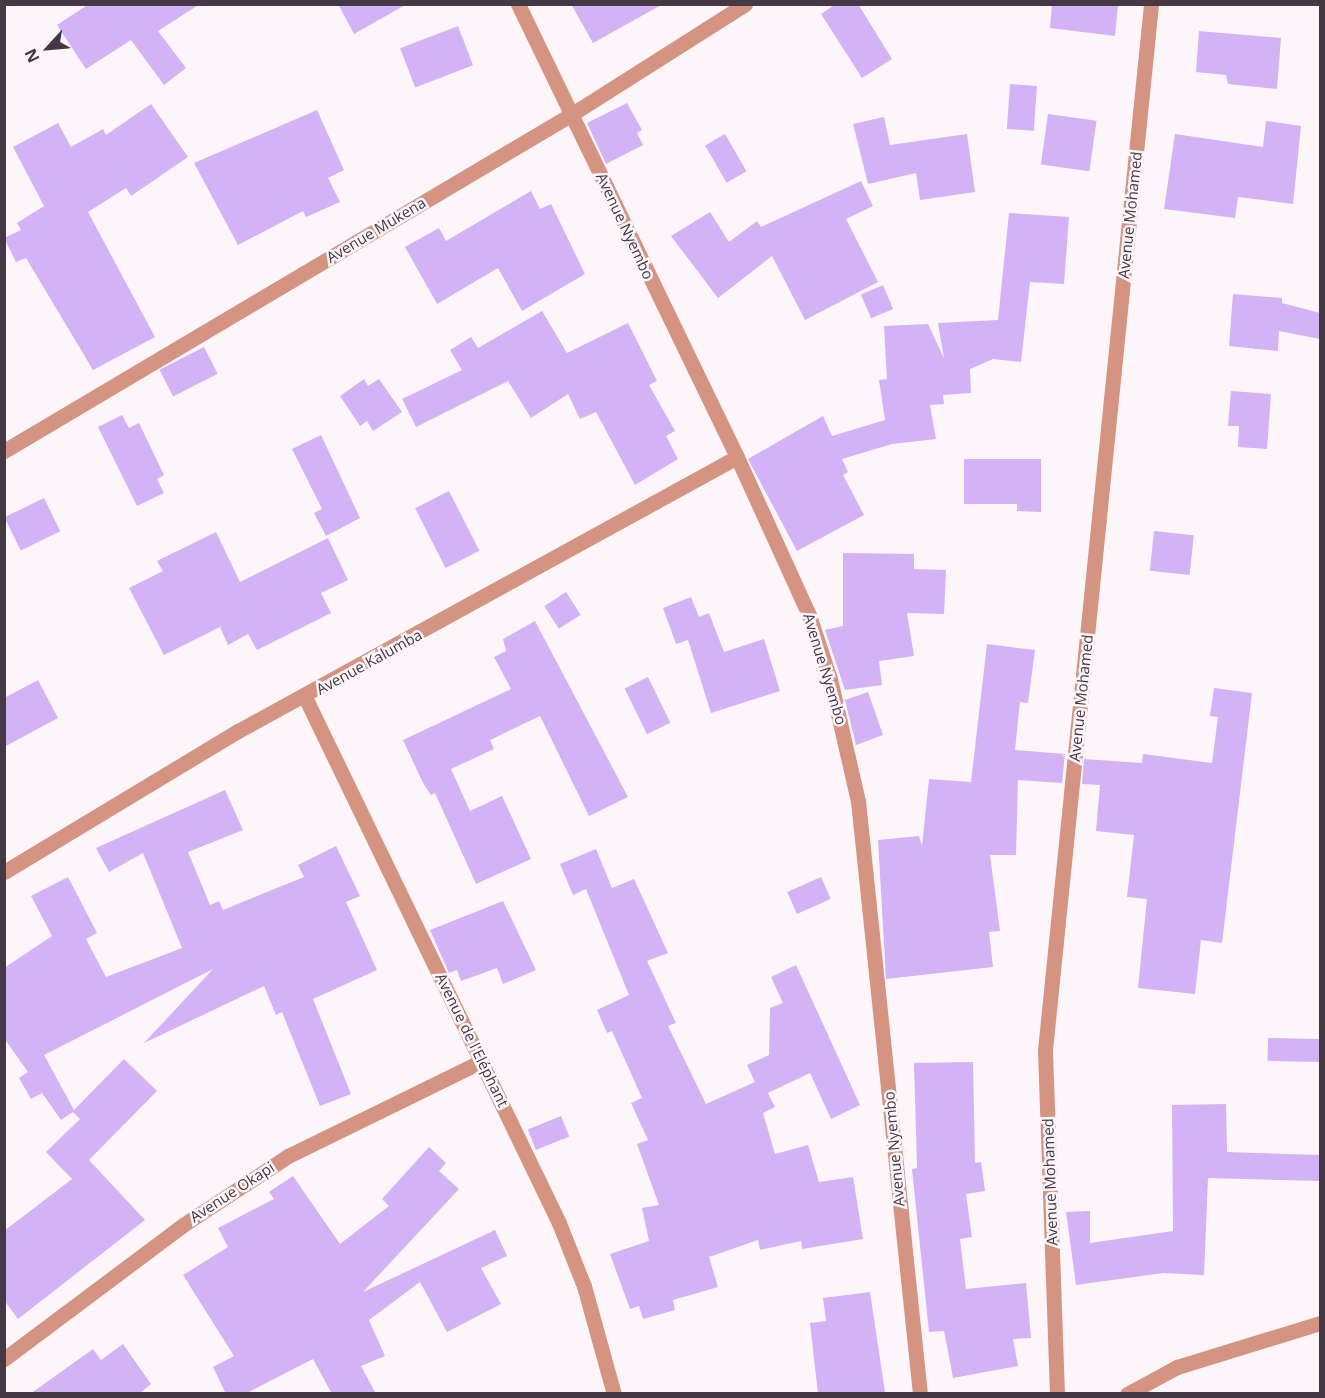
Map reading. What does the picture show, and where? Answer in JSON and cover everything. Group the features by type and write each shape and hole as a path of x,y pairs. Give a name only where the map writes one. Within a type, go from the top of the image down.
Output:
{"street":[{"name":"Avenue Nyembo","path":"518,4 737,458 809,615 847,742 920,1394"},
{"name":"Avenue Mukena","path":"4,451 572,114 745,4"},
{"name":"Avenue Mohamed","path":"1057,1394 1045,1050 1151,4"},
{"name":"Avenue Kalumba","path":"4,872 208,749 737,458"},
{"name":"Avenue de l'Eléphant","path":"305,697 559,1223 584,1286 614,1394"},
{"name":"Avenue Okapi","path":"4,1359 183,1225 288,1156 482,1062"},
{"path":"1127,1394 1177,1367 1320,1323"}],"building":[{"path":"89,4 200,4 158,31 186,68 164,85 131,40 86,69 57,25"},
{"path":"338,4 407,4 354,34"},
{"path":"571,4 663,4 593,43"},
{"path":"836,4 858,4 892,59 862,78 821,14"},
{"path":"1052,4 1118,4 1115,36 1050,28"},
{"path":"458,26 473,65 415,87 400,48"},
{"path":"1199,31 1281,38 1277,89 1228,84 1226,75 1196,72"},
{"path":"1010,84 1037,86 1034,131 1007,129"},
{"path":"627,103 642,130 637,133 643,145 606,164 587,123"},
{"path":"151,104 188,157 131,196 126,188 88,212 155,337 93,370 26,258 16,262 4,238 21,230 17,223 44,206 13,147 58,123 71,147 103,129 106,135"},
{"path":"317,110 344,170 328,178 340,202 306,217 303,211 238,245 194,163"},
{"path":"1048,114 1097,121 1089,171 1041,165"},
{"path":"884,117 890,145 967,134 975,192 920,200 916,173 868,184 853,124"},
{"path":"1266,121 1301,126 1293,204 1238,197 1235,218 1164,209 1175,134 1263,147"},
{"path":"725,134 747,171 727,183 705,146"},
{"path":"861,181 873,206 846,219 878,282 805,320 772,256 718,298 671,236 710,212 729,242 757,221 761,227"},
{"path":"531,191 540,209 551,204 585,274 522,311 498,268 437,304 405,247 439,228 446,241"},
{"path":"1009,213 1069,217 1064,284 1030,282 1021,362 993,359 970,369 971,393 943,395 944,404 930,405 936,439 892,444 842,459 848,472 843,475 864,515 797,551 748,459 823,416 832,436 885,420 879,380 887,379 884,326 928,324 944,358 938,323 998,320"},
{"path":"883,285 893,309 871,318 861,294"},
{"path":"1233,294 1282,298 1282,303 1320,313 1320,339 1279,331 1278,351 1229,346"},
{"path":"542,311 567,353 628,323 657,381 649,385 675,431 666,436 678,459 635,485 596,412 580,419 568,394 531,418 508,381 416,427 402,399 462,370 450,350 471,337 478,348"},
{"path":"204,347 218,374 173,396 159,370"},
{"path":"364,379 368,386 379,379 402,412 373,431 367,421 360,426 340,396"},
{"path":"1231,391 1271,394 1267,449 1238,447 1239,426 1228,426"},
{"path":"122,415 129,428 139,423 164,475 157,479 164,493 137,506 98,427"},
{"path":"321,435 360,518 326,536 314,513 322,509 292,449"},
{"path":"964,459 1041,459 1041,512 1017,511 1017,504 964,504"},
{"path":"449,491 479,551 446,568 415,508"},
{"path":"44,498 60,531 21,551 4,517"},
{"path":"1154,531 1194,535 1190,575 1150,571"},
{"path":"216,532 240,582 328,538 348,580 321,593 331,613 257,650 248,634 228,645 220,627 164,655 129,588 163,571 157,561"},
{"path":"843,553 914,554 914,569 946,570 944,614 907,613 914,656 879,661 882,685 845,690 825,630 843,626"},
{"path":"566,592 581,615 559,629 544,606"},
{"path":"691,597 699,617 709,613 724,652 764,639 780,691 711,713 688,640 676,644 663,608"},
{"path":"535,621 628,797 589,816 540,716 490,740 494,749 451,769 470,811 502,796 531,859 476,884 435,793 431,795 423,783 403,740 511,689 494,657 506,651 503,639"},
{"path":"987,644 1035,650 1028,703 1020,702 1015,750 1065,754 1062,783 1018,780 1016,855 990,855 1000,931 989,932 993,967 886,979 878,840 919,836 922,846 929,779 971,782"},
{"path":"648,677 670,723 647,734 625,688"},
{"path":"38,680 58,718 4,747 4,698"},
{"path":"1214,688 1252,693 1222,943 1201,940 1195,994 1138,988 1147,899 1127,897 1134,835 1096,831 1100,785 1082,784 1084,759 1142,763 1143,754 1212,763 1218,717 1210,716"},
{"path":"868,692 883,735 856,745 845,700"},
{"path":"225,790 243,830 188,852 210,905 219,901 223,910 304,877 298,865 336,846 360,896 346,902 377,970 313,999 351,1094 320,1106 282,1012 276,1015 264,986 144,1043 213,969 44,1055 74,1110 124,1059 157,1091 89,1160 145,1220 18,1319 4,1300 4,1231 72,1179 46,1152 80,1119 73,1112 61,1120 42,1093 31,1099 19,1078 28,1072 4,1038 4,968 52,936 31,896 68,877 97,933 86,939 106,977 182,948 143,853 109,872 96,848"},
{"path":"596,849 612,888 634,879 668,953 647,961 676,1023 668,1026 706,1104 755,1082 747,1065 769,1055 770,1008 783,1003 771,977 796,965 860,1105 831,1119 810,1073 768,1093 775,1107 763,1113 775,1154 808,1145 819,1182 853,1177 863,1239 802,1249 801,1241 760,1250 758,1240 709,1257 718,1287 673,1300 675,1310 643,1319 639,1306 630,1309 610,1254 649,1241 642,1208 659,1205 637,1144 648,1140 631,1103 642,1098 612,1031 607,1033 597,1010 629,995 586,889 573,895 560,864"},
{"path":"821,877 831,899 797,914 787,892"},
{"path":"503,901 536,970 503,984 497,968 461,981 457,970 449,973 430,930"},
{"path":"1268,1038 1320,1039 1320,1062 1268,1061"},
{"path":"973,1062 975,1163 981,1162 985,1191 966,1194 972,1237 960,1239 966,1289 1026,1283 1031,1338 1013,1339 1018,1366 953,1378 944,1331 929,1332 912,1169 917,1168 914,1063"},
{"path":"1226,1104 1227,1152 1320,1155 1320,1181 1208,1178 1204,1275 1163,1273 1076,1285 1066,1212 1090,1211 1090,1243 1173,1231 1172,1105"},
{"path":"561,1116 569,1136 536,1150 528,1129"},
{"path":"429,1147 446,1163 439,1171 459,1189 363,1292 495,1230 507,1256 481,1268 501,1304 447,1332 420,1282 369,1320 385,1356 361,1366 376,1394 332,1394 313,1359 245,1394 226,1394 213,1367 234,1356 183,1275 228,1247 218,1228 274,1199 269,1192 293,1176 340,1244 389,1206 382,1199"},
{"path":"870,1292 885,1392 818,1394 810,1323 826,1321 823,1298"},
{"path":"123,1344 151,1384 139,1394 30,1394 93,1349 101,1360"}]}
